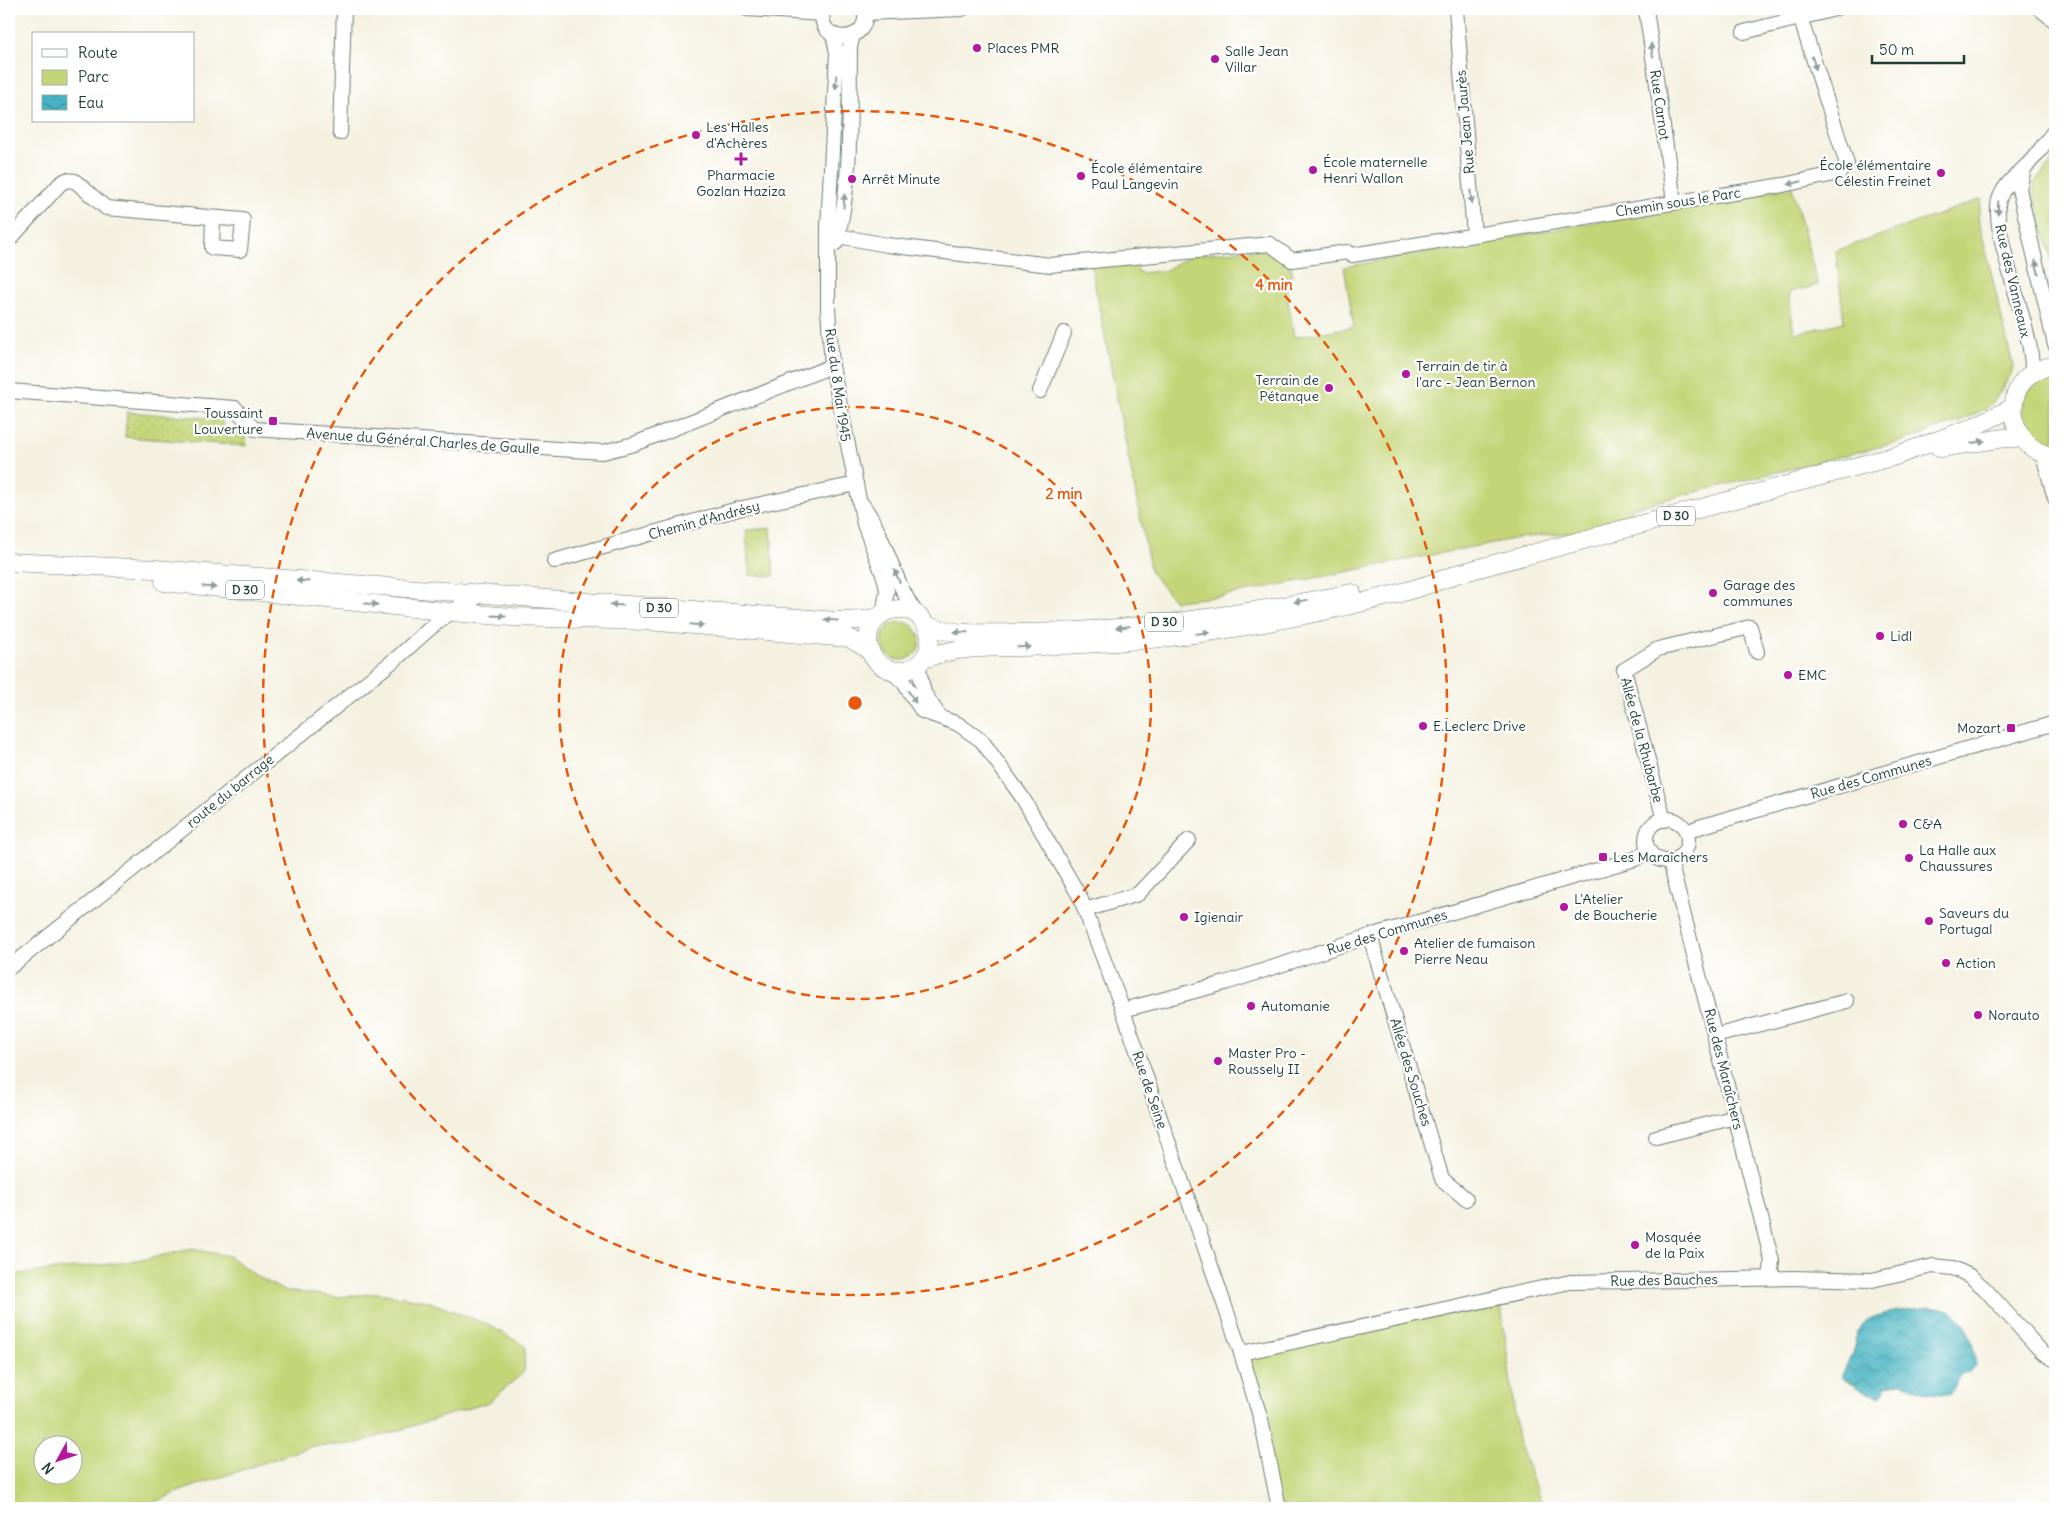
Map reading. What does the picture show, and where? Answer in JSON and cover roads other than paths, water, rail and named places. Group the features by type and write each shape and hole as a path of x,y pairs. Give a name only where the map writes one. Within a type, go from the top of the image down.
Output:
{"main road":[{"path":"2049,456 2035,452 2021,438 2014,423 2012,408 2017,390 2032,373 2047,366 2055,366"},
{"name":"D 30","path":"923,622 946,631 964,633 1053,632 1105,629 1206,616 1457,574 1895,456 1971,428 2012,408"},
{"name":"D 30","path":"1895,456 2004,438 2021,438"},
{"name":"D 30","path":"9,562 153,581 451,612 513,617 647,621 837,636 849,638 870,650"},
{"name":"D 30","path":"40,565 154,569 838,621 863,620 881,616"},
{"name":"D 30","path":"921,662 943,651 964,648 1133,640 1264,623 1422,588 1457,574"},
{"path":"896,610 904,610 923,622 930,642 921,662 909,670 890,670 881,665 870,650 870,632 881,616 896,610"}],"street":[{"path":"340,133 344,9"},
{"path":"747,9 822,11 824,25 833,34 840,37 853,35 864,23 865,11 962,9"},
{"name":"Rue Jean Jaurès","path":"1456,9 1474,234"},
{"name":"Rue Carnot","path":"1646,9 1674,202"},
{"path":"1744,32 1835,9"},
{"path":"2040,9 2055,21"},
{"name":"Chemin sous le Parc","path":"838,236 887,245 1050,265 1270,244 1292,260 1474,234 1794,183 1839,173 1847,164 1800,17"},
{"name":"Rue du 8 Mai 1945","path":"833,34 837,54 828,227 830,266 828,309 832,366 845,439 868,539 885,580 887,590 881,616"},
{"name":"Rue du 8 Mai 1945","path":"830,266 842,220 848,155 850,47 853,35"},
{"name":"Rue des Vanneaux","path":"2032,373 2028,345 2000,231 1998,199 2004,188 2014,176 2024,169 2055,130"},
{"name":"Rue des Vanneaux","path":"2024,169 2019,189 2055,345"},
{"path":"9,240 54,190 66,180 75,181 106,208 213,218"},
{"path":"1040,391 1064,333"},
{"name":"Avenue du Général Charles de Gaulle","path":"9,391 235,408 254,429 602,452 634,444 832,366"},
{"path":"2049,456 2055,498"},
{"name":"Chemin d'Andrésy","path":"554,561 738,509 856,484"},
{"name":"Rue du 8 Mai 1945","path":"861,503 873,519 910,606 923,622"},
{"path":"451,612 469,600 483,595"},
{"name":"route du barrage","path":"9,968 398,657 451,612"},
{"name":"Allée de la Rhubarbe","path":"1664,820 1624,670 1658,649 1750,627 1757,652"},
{"name":"Rue de Seine","path":"921,662 924,694 940,717"},
{"name":"Rue de Seine","path":"890,670 904,683 922,710 971,732 982,741 1022,797 1085,910 1242,1353 1261,1420 1279,1508"},
{"name":"Rue des Communes","path":"1686,832 2055,723"},
{"path":"1664,820 1678,822 1686,832 1688,845 1682,856 1670,861 1658,859 1649,850 1648,834 1654,825 1664,820"},
{"path":"1085,910 1138,894 1189,840"},
{"name":"Rue des Communes","path":"1122,1010 1225,984 1370,936 1636,859 1649,850"},
{"name":"Rue des Maraîchers","path":"1670,861 1772,1261 1770,1278"},
{"name":"Allée des Souches","path":"1370,936 1442,1179 1466,1199"},
{"path":"1715,1036 1847,1001"},
{"path":"1656,1137 1736,1116"},
{"name":"Rue des Bauches","path":"1242,1353 1570,1282 1770,1278 1872,1280 1933,1266 1953,1268 1970,1276 1984,1288 2042,1352 2055,1360"}],"water":[{"path":"1930,1307 1942,1309 1960,1318 1972,1344 1976,1366 1970,1373 1961,1375 1949,1394 1922,1391 1902,1383 1887,1385 1880,1397 1863,1391 1841,1377 1851,1356 1858,1331 1865,1322 1882,1314"}],"place":[{"name":"Places PMR","path":"977,48"},
{"name":"Salle Jean Villar","path":"1215,59"},
{"name":"Les Halles d'Achères","path":"696,135"},
{"name":"Pharmacie Gozlan Haziza","path":"741,159"},
{"name":"École maternelle Henri Wallon","path":"1313,170"},
{"name":"École élémentaire Célestin Freinet","path":"1941,173"},
{"name":"École élémentaire Paul Langevin","path":"1081,176"},
{"name":"Arrêt Minute","path":"852,179"},
{"name":"Terrain de tir à l'arc - Jean Bernon","path":"1406,374"},
{"name":"Terrain de Pétanque","path":"1329,388"},
{"name":"Toussaint Louverture","path":"273,421"},
{"name":"Garage des communes","path":"1713,593"},
{"name":"Lidl","path":"1880,636"},
{"name":"EMC","path":"1788,675"},
{"name":"E.Leclerc Drive","path":"1423,726"},
{"name":"Mozart","path":"2011,728"},
{"name":"C&A","path":"1903,824"},
{"name":"Les Maraîchers","path":"1603,857"},
{"name":"La Halle aux Chaussures","path":"1909,858"},
{"name":"L'Atelier de Boucherie","path":"1564,907"},
{"name":"Igienair","path":"1184,917"},
{"name":"Saveurs du Portugal","path":"1929,921"},
{"name":"Atelier de fumaison Pierre Neau","path":"1404,951"},
{"name":"Action","path":"1946,963"},
{"name":"Automanie","path":"1251,1006"},
{"name":"Norauto","path":"1978,1015"},
{"name":"Master Pro - Roussely II","path":"1218,1061"},
{"name":"Mosquée de la Paix","path":"1635,1245"}]}
